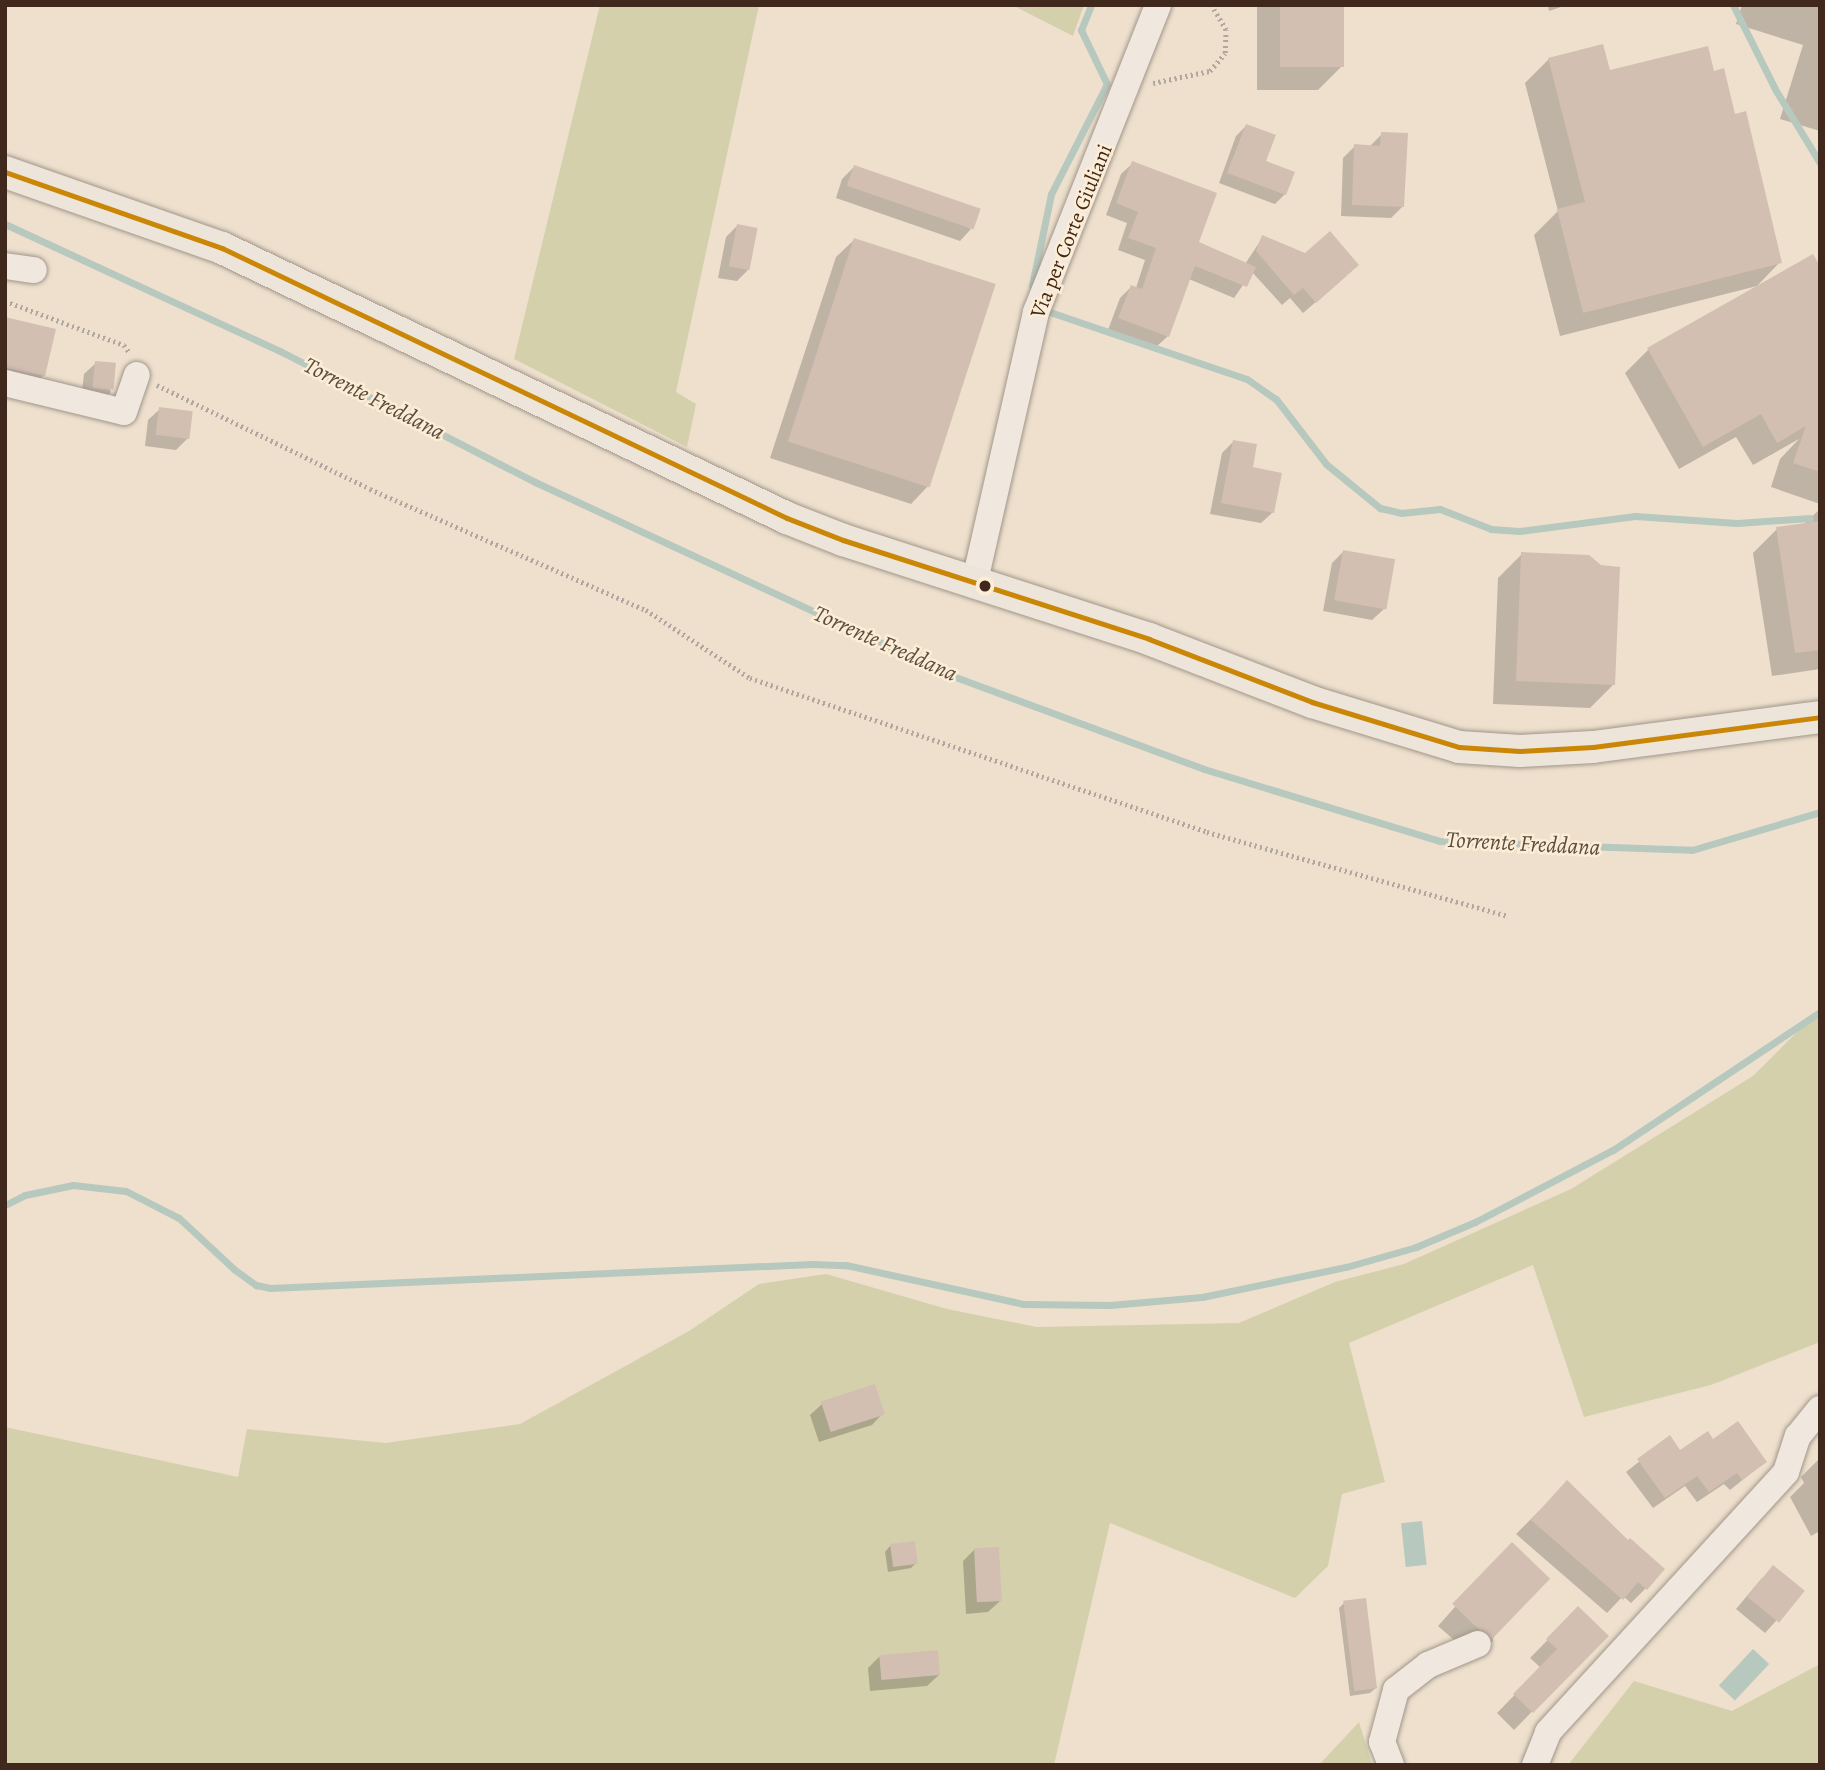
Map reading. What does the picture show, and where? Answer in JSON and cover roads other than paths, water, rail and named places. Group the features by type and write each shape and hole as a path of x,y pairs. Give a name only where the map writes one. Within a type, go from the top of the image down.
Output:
{"main road":[{"path":"5,172 222,248 786,518 974,585 1149,639 1312,702 1459,747 1520,751 1592,747 1820,717"}],"street":[{"name":"Via per Corte Giuliani","path":"974,585 1036,312 1128,88 1158,5"},
{"path":"5,266 34,270"},
{"path":"5,383 124,412 137,375"},
{"path":"1535,1765 1548,1732 1786,1472 1798,1436 1820,1409"},
{"path":"1391,1765 1382,1742 1396,1690 1428,1665 1478,1644"}],"waterway":[{"path":"1032,285 1051,194 1107,84 1081,30 1091,5"},
{"path":"1733,5 1775,89 1820,163"},
{"name":"Torrente Freddana","path":"5,224 280,351 535,482 950,675 1204,769 1440,841 1692,850 1820,812"},
{"path":"1044,310 1247,379 1276,399 1326,464 1380,508 1401,513 1440,509 1491,529 1519,531 1635,516 1737,523 1810,518"},
{"path":"5,1205 25,1195 73,1185 126,1191 179,1218 235,1270 256,1285 270,1288 812,1264 846,1265 1023,1304 1110,1305 1202,1297 1346,1267 1416,1247 1475,1222 1613,1150 1820,1012"}]}
